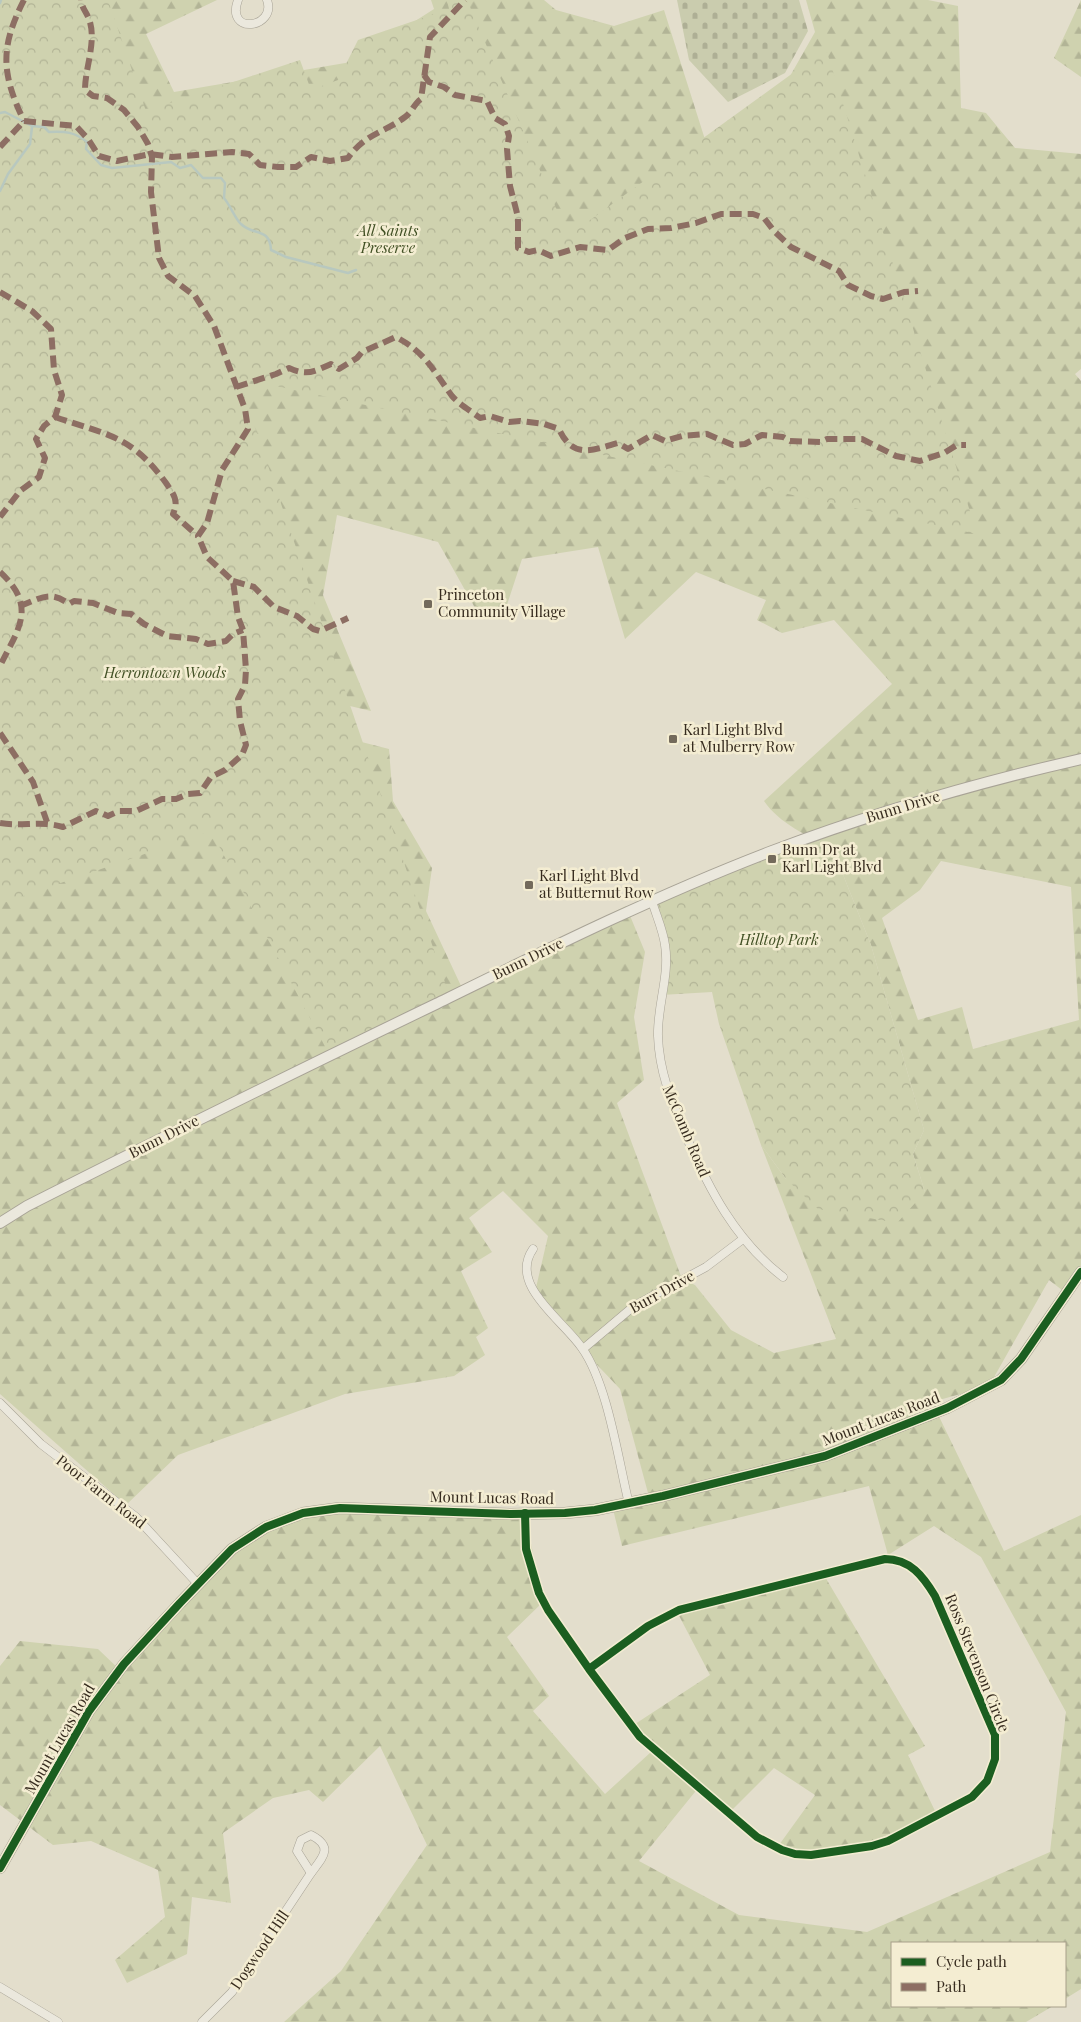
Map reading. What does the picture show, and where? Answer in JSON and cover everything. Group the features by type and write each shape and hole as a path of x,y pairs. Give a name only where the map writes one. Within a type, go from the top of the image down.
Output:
{"street":[{"path":"238,0 236,8 238,18 250,25 260,22 267,13 267,0"},
{"name":"Bunn Drive","path":"0,1223 45,1198 306,1066 652,902 772,851 880,814 987,782 1081,758"},
{"name":"McComb Road","path":"652,902 665,945 666,960 658,1030 664,1080 699,1167 713,1194 743,1239 756,1254 783,1277"},
{"name":"Burr Drive","path":"583,1349 634,1306 699,1271 743,1239"},
{"path":"533,1249 525,1264 527,1280 544,1304 573,1335 583,1349 602,1390 629,1504"},
{"name":"Mount Lucas Road","path":"0,1868 89,1711 106,1686 198,1584 232,1549 250,1536 283,1519 304,1513 340,1508 565,1513 629,1504 824,1456 947,1408 990,1388 1012,1371 1081,1272"},
{"name":"Poor Farm Road","path":"0,1403 48,1449 136,1517 198,1584"},
{"name":"Ross Stevenson Circle","path":"524,1513 526,1549 539,1592 548,1610 589,1669 628,1722 654,1752 756,1837 782,1850 811,1855 853,1850 888,1841 972,1797 987,1781 992,1770 995,1735 935,1596 920,1574 911,1566 894,1559 885,1559 679,1610 648,1626 589,1669"},
{"name":"Dogwood Hill","path":"202,2022 232,1992 325,1853 325,1846 320,1839 311,1835 301,1840 298,1851 311,1873"},
{"path":"0,1987 58,2022"}],"green space":[{"name":"All Saints Preserve","path":"0,0 217,0 146,34 174,92 351,62 434,9 431,0 544,0 556,10 614,26 664,10 708,149 781,92 815,32 806,0 928,0 958,6 961,108 986,113 1015,148 1081,154 1081,369 1075,374 1081,381 1081,1276 1062,1290 1049,1280 989,1386 932,1402 1004,1551 1081,1515 1081,1989 1066,1998 1066,1942 891,1942 891,2007 1051,2007 1026,2022 284,2022 341,1971 427,1845 380,1746 323,1802 309,1790 273,1798 223,1833 231,1903 192,1897 187,1954 127,1983 115,1960 165,1917 158,1870 91,1841 53,1845 0,1805 0,1666 20,1641 98,1649 121,1671 251,1536 310,1512 524,1509 543,1602 507,1637 549,1696 533,1711 605,1794 651,1752 632,1726 710,1675 675,1608 821,1570 925,1746 908,1755 937,1815 860,1846 804,1850 779,1845 815,1795 774,1768 730,1812 699,1787 639,1861 739,1915 867,1932 1050,1852 1066,1712 981,1557 934,1526 888,1555 869,1486 622,1546 611,1501 648,1493 620,1389 583,1350 535,1292 548,1236 503,1191 469,1218 492,1252 461,1271 488,1328 476,1337 485,1355 454,1376 345,1394 178,1455 126,1505 0,1394 0,637 154,689 389,749 393,801 432,868 426,911 462,988 626,906 645,952 634,1017 644,1080 617,1103 682,1279 695,1285 731,1330 774,1353 836,1339 761,1145 786,1179 925,1192 913,1154 924,1130 871,945 832,847 786,823 764,801 892,684 834,620 782,633 757,620 766,600 696,572 625,639 598,547 522,559 502,620 479,615 438,542 337,515 323,595 371,711 236,679","holes":["941,861 1071,887 1079,1020 973,1049 962,1007 918,1020 882,918 920,890"]},
{"path":"0,0 108,0 146,111 300,60 311,90 338,80 358,40 449,9 447,0 467,0 568,236 826,49 977,534 238,378 450,997 330,1056 211,831 0,904"},
{"path":"677,0 799,0 808,31 785,73 728,102 689,60"},
{"path":"1081,0 1081,77 1054,58"},
{"name":"Hilltop Park","path":"808,837 832,847 871,945 924,1130 913,1154 925,1192 897,1223 818,1209 786,1179 761,1145 719,1024 712,992 661,995 666,960 652,901"}],"waterway":[{"path":"0,113 5,112 32,126 44,127 49,132 65,132 78,136 87,142 86,149 101,165 112,168 171,162 180,168 191,165 203,178 221,178 225,183 224,198 237,219 246,228 268,238 271,250 286,257 348,273 356,270"},
{"path":"0,191 8,174 30,144 32,127"}],"marked path":[{"path":"24,0 11,32 6,60 11,88 24,121"},
{"path":"0,823 46,824 63,827 96,811 108,816 119,811 136,811 162,799 176,799 188,794 200,793 211,777 225,770 242,755 246,745 240,721 238,699 245,685 246,670 243,630 238,617 233,581 207,557 198,536 207,523 222,470 248,429 245,409 214,326 195,296 168,276 159,258 151,192 152,157 148,144 138,127 124,110 107,98 93,96 85,90 92,30 81,0"},
{"path":"24,121 76,126 88,139 99,156 117,161 150,154 172,157 232,152 249,154 260,165 296,167 311,157 330,161 348,158 368,138 405,117 421,99 430,37 465,0"},
{"path":"424,75 429,82 444,87 455,95 487,101 495,118 505,124 509,136 507,149 510,186 518,217 518,248 529,252 538,250 551,256 580,247 608,250 625,238 648,229 671,228 696,223 721,214 753,214 764,218 774,231 791,247 839,271 848,285 871,296 883,299 904,292 918,291"},
{"path":"0,147 24,121"},
{"path":"0,292 32,311 51,329 54,370 62,395 55,417 44,426 36,439 45,458 39,477 20,491 0,517"},
{"path":"236,387 289,368 301,372 310,372 331,364 339,369 357,358 362,352 396,337 415,349 434,370 452,396 480,418 490,416 509,422 520,421 544,424 559,429 565,439 577,449 592,450 618,443 628,449 652,435 665,441 682,436 707,434 733,445 745,444 762,435 783,437 790,441 820,442 827,439 862,439 896,456 920,461 944,453 957,445 966,445"},
{"path":"55,417 104,433 129,446 141,455 153,467 173,494 176,501 173,514 198,536"},
{"path":"0,572 19,596 21,607 18,629 0,666"},
{"path":"233,581 254,587 274,607 297,616 313,629 320,631 348,618"},
{"path":"20,606 51,596 69,604 74,601 93,603 118,613 131,614 144,624 167,636 196,639 208,644 226,641 233,634 243,630"},
{"path":"0,733 33,782 47,822"}],"cycle path":[{"path":"0,1868 89,1711 124,1664 232,1549 266,1527 303,1513 340,1508 511,1514 565,1513 595,1510 663,1496 825,1456 947,1408 1001,1380 1021,1359 1081,1272"},
{"path":"525,1513 526,1549 539,1593 548,1610 589,1669 640,1737 757,1837 782,1850 795,1854 811,1855 872,1846 888,1841 972,1797 987,1781 995,1759 995,1735 935,1596 915,1570 909,1565 894,1560 885,1559 679,1610 648,1626 589,1669"}],"place":[{"name":"Princeton Community Village","path":"428,604"},
{"name":"Karl Light Blvd at Mulberry Row","path":"673,739"},
{"name":"Bunn Dr at Karl Light Blvd","path":"772,859"},
{"name":"Karl Light Blvd at Butternut Row","path":"529,885"}],"park label":[{"name":"Herrontown Woods","path":"165,673"}]}
